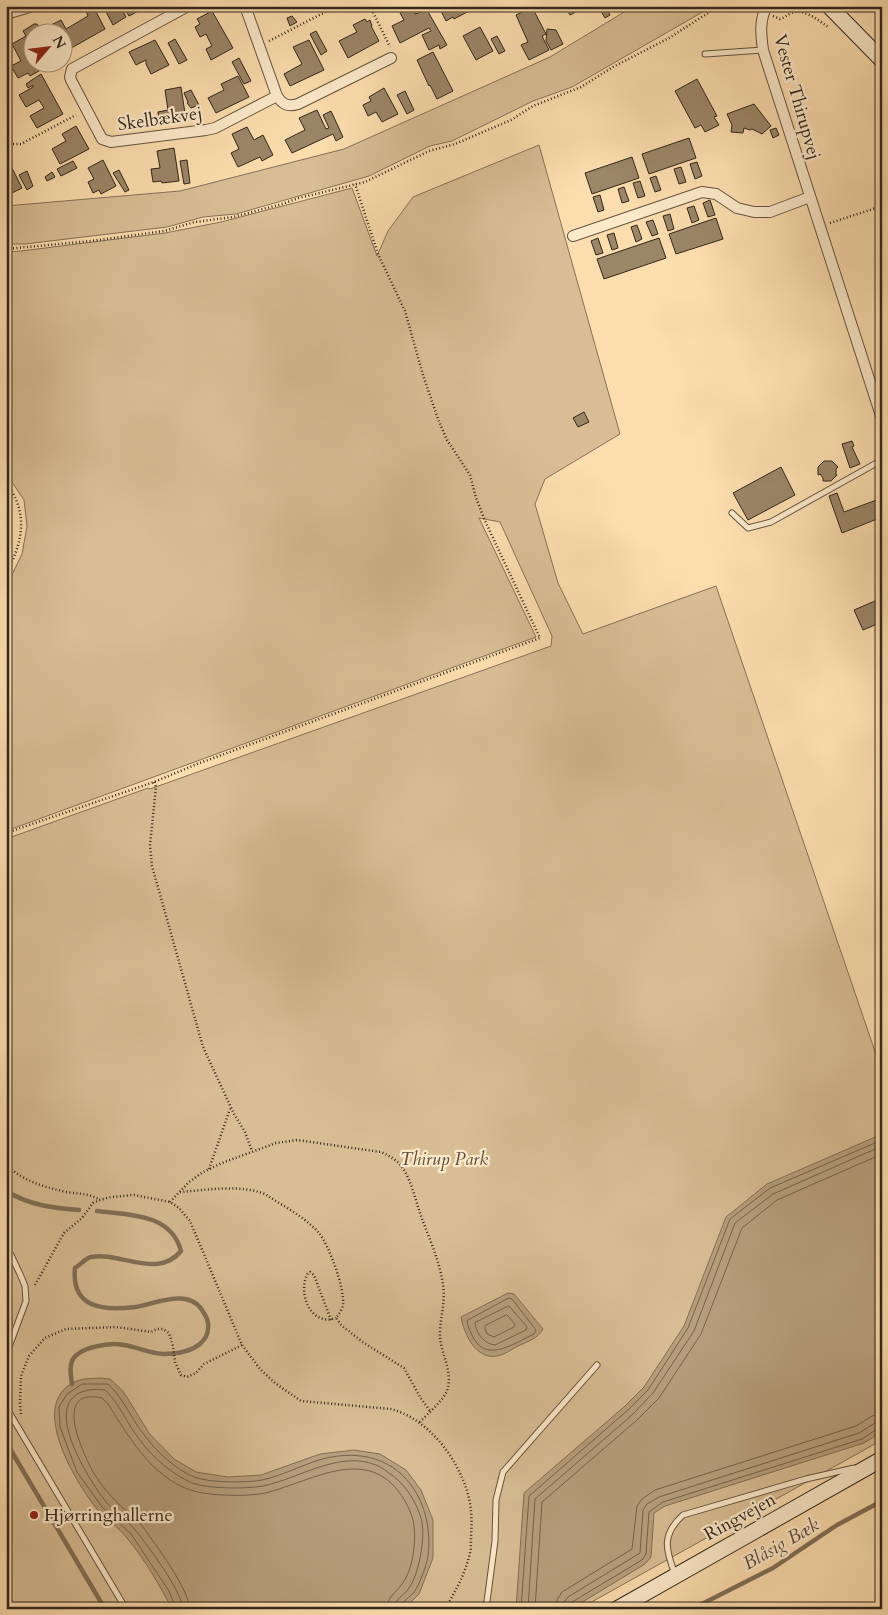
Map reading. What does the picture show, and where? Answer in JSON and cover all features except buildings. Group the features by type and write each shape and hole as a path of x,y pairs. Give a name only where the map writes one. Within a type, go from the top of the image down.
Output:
{"main road":[{"path":"829,6 882,60"},
{"name":"Ringvejen","path":"617,1609 878,1461"}],"street":[{"path":"6,14 32,6"},
{"name":"Skelbækvej","path":"188,6 72,69 71,80 102,139 111,142 215,128 277,96"},
{"path":"244,6 277,96 287,106 298,104 391,58"},
{"name":"Vester Thirupvej","path":"765,9 761,30 764,50 882,419"},
{"path":"573,236 702,192 716,194 737,208 754,212 770,212 810,197"}],"lane":[{"path":"705,54 764,50"},
{"path":"732,513 748,528 771,522 882,460"},
{"path":"6,1250 11,1255 25,1286 26,1301 6,1355"},
{"path":"486,1609 495,1541 496,1500 503,1472 597,1365"},
{"path":"6,1407 126,1609"},
{"path":"676,1575 668,1556 666,1537 675,1522 684,1515 806,1479 878,1461"}],"path":[{"path":"259,46 336,6"},
{"path":"370,6 390,48 391,58"},
{"path":"6,249 91,241 164,231 195,222 240,216 299,198 355,184 429,151 455,144 511,120 533,106 581,87 624,60 669,38 719,6"},
{"path":"765,9 780,19 798,11 807,14 833,30"},
{"path":"6,144 21,144 86,110"},
{"path":"6,833 154,782 197,764 540,638 486,523 476,498 470,475 450,446 438,419 405,311 378,254 355,184"},
{"path":"819,226 882,206"},
{"path":"6,482 15,494 22,529 16,554 6,574"},
{"path":"154,782 156,787 150,845 152,866 203,1047 245,1132 252,1151"},
{"path":"209,1170 231,1107"},
{"path":"170,1202 189,1182 209,1170 252,1151 276,1143 297,1140 309,1141 380,1152 391,1156 403,1169 441,1271 444,1287 440,1339 447,1366 448,1382 443,1397 420,1422"},
{"path":"6,1165 26,1181 67,1192 92,1195 100,1200"},
{"path":"178,1192 229,1188 258,1191 266,1194 310,1225 319,1233 324,1241 339,1279 343,1302 340,1313 331,1320 320,1319 311,1310 306,1301 304,1287 308,1272 310,1272 314,1275 331,1320"},
{"path":"26,1301 60,1238 82,1218 93,1203 111,1197 134,1195 170,1202 179,1208 190,1221 242,1345 260,1369 275,1383 301,1401 402,1412 420,1422 442,1445 457,1467 468,1492 472,1518 470,1555 460,1582 445,1609"},
{"path":"336,1318 342,1326 364,1343 404,1368 430,1411"},
{"path":"18,1428 22,1420 20,1403 21,1376 28,1356 46,1338 66,1329 116,1327 151,1332 163,1329 169,1333 174,1346 175,1362 181,1375 187,1377 196,1373 204,1364 242,1345"}],"green space":[{"path":"634,6 713,6 572,87 533,101 452,141 430,146 369,176 236,214 203,217 167,227 25,244 6,244 6,206 180,191 344,149 550,57"},
{"name":"Thirup Park","path":"539,145 620,434 545,479 535,504 558,583 583,634 716,586 882,1072 882,1440 579,1609 6,1609 6,839 551,646 552,636 500,522 479,518 536,637 6,831 6,587 22,554 27,526 24,500 6,473 6,252 165,233 221,222 352,188 377,256 388,231 413,197"}],"water":[{"path":"882,1135 882,1432 864,1443 665,1506 654,1513 651,1557 645,1564 571,1609 516,1609 524,1493 625,1406 644,1387 684,1326 726,1217 767,1184"},
{"path":"508,1293 514,1294 543,1329 532,1339 502,1354 490,1356 483,1354 477,1350 468,1338 461,1317"},
{"path":"110,1379 123,1391 149,1433 174,1459 196,1472 228,1477 261,1475 320,1454 354,1450 380,1454 406,1470 421,1490 433,1520 433,1558 419,1594 404,1609 172,1609 134,1546 101,1513 77,1480 59,1441 55,1422 56,1404 64,1390 80,1380"}],"waterway":[{"path":"6,1191 23,1200 41,1205 79,1210"},
{"path":"72,1384 70,1370 72,1361 75,1356 87,1349 118,1344 159,1354 178,1353 188,1351 200,1344 206,1337 208,1330 208,1321 203,1312 196,1303 188,1300 171,1299 135,1307 112,1308 101,1307 84,1299 78,1292 75,1281 75,1268 91,1257 102,1256 150,1264 172,1259 181,1251 176,1239 168,1229 158,1223 135,1215 97,1211"},
{"path":"6,1442 105,1609"},
{"name":"Blåsig Bæk","path":"692,1609 773,1568 837,1525 882,1501"}],"place":[{"name":"Hjørringhallerne","path":"34,1515"}]}
